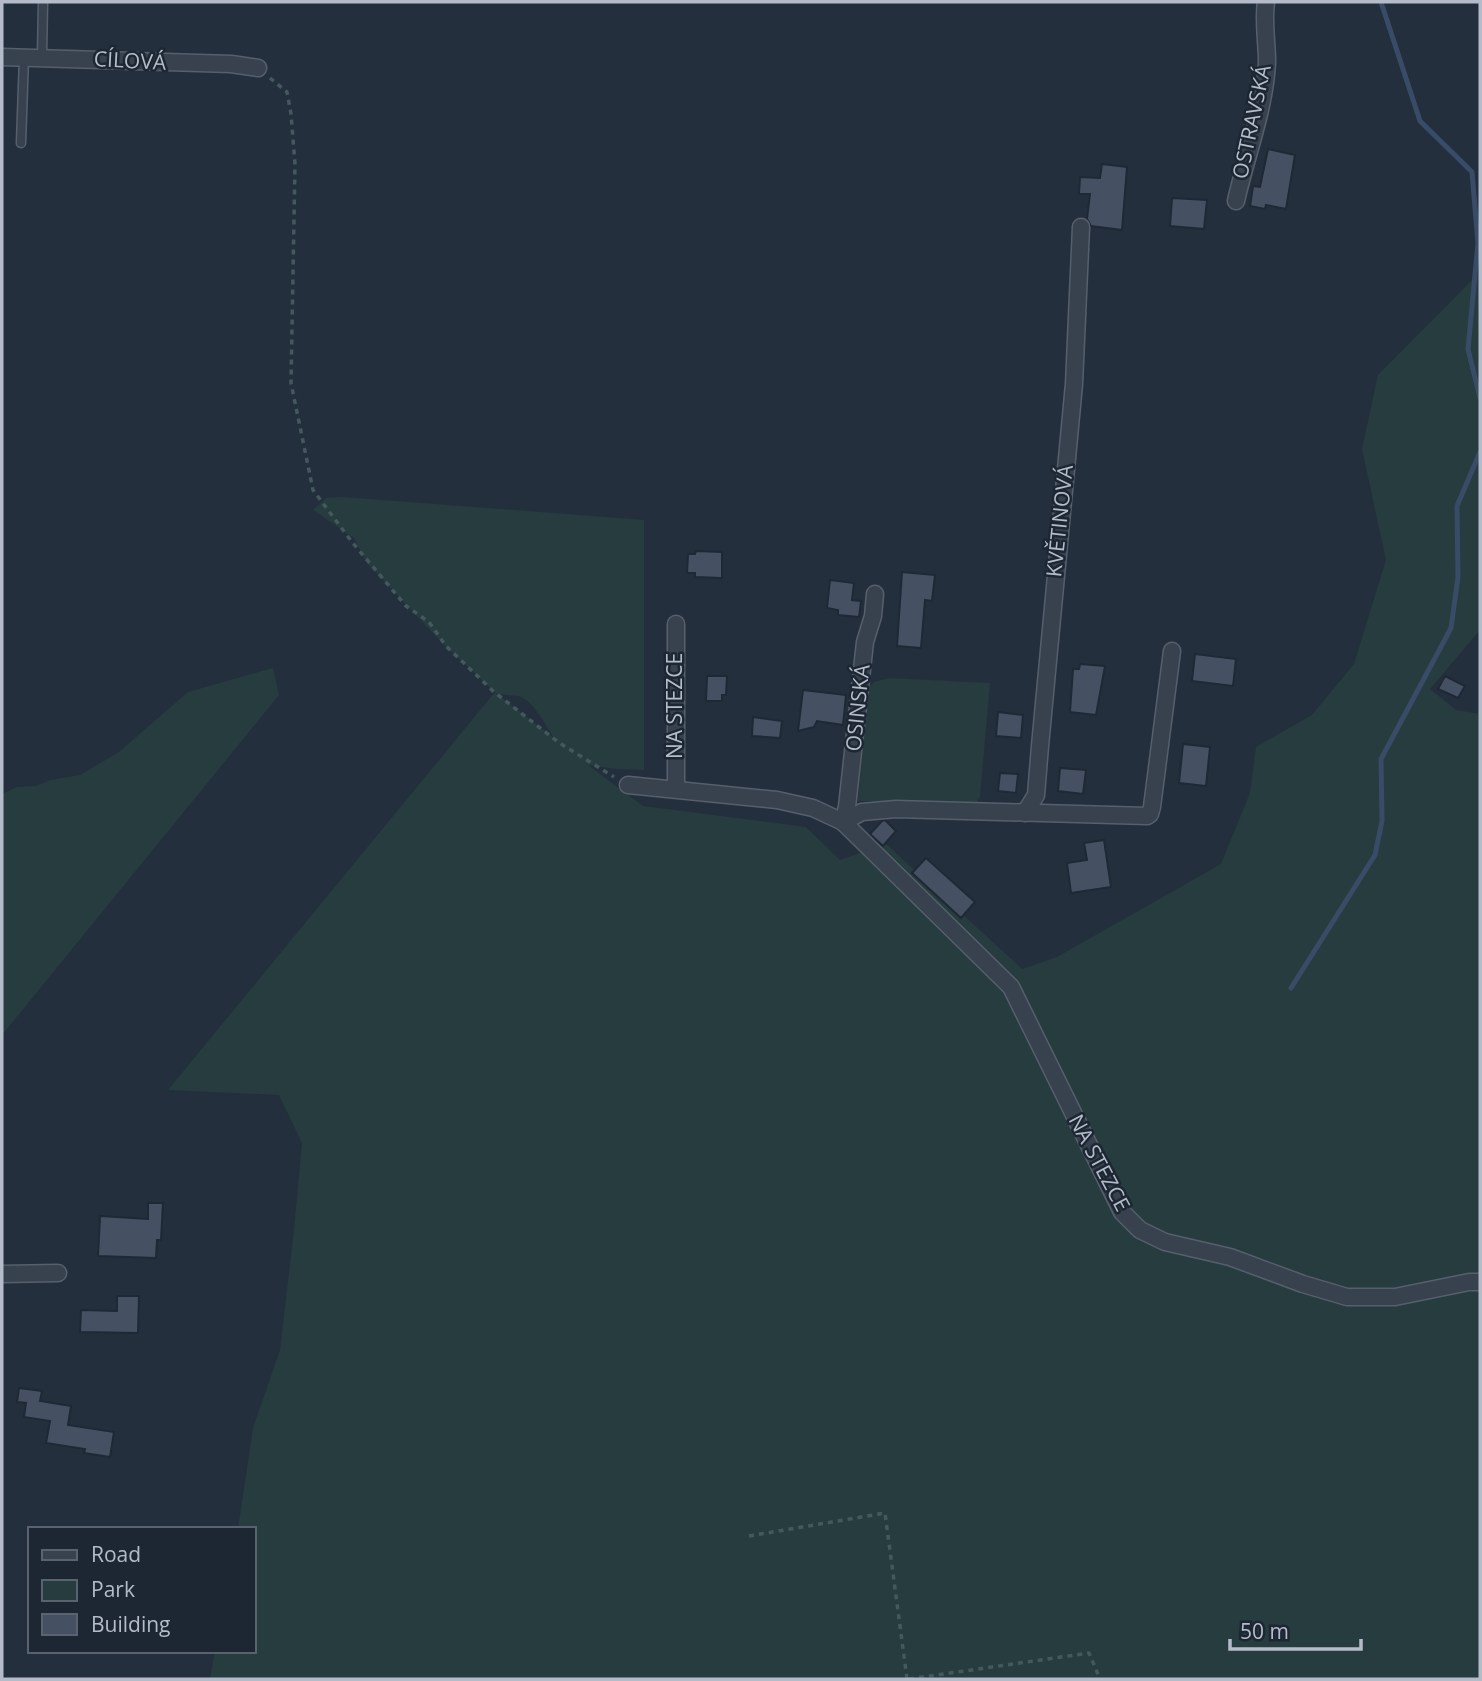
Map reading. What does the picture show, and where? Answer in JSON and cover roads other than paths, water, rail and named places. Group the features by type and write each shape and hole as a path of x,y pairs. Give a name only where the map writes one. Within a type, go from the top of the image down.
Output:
{"street":[{"name":"OSTRAVSKÁ","path":"1236,201 1262,96 1267,62 1264,14 1266,2"},
{"name":"CÍLOVÁ","path":"2,57 42,56 231,64 258,68"},
{"name":"KVĚTINOVÁ","path":"1025,813 1035,795 1038,770 1074,384 1081,227"},
{"name":"OSINSKÁ","path":"842,822 847,807 865,642 873,616 875,594"},
{"name":"NA STEZCE","path":"676,624 676,788"},
{"path":"842,822 862,812 876,809 1147,816 1150,814 1172,651"},
{"name":"NA STEZCE","path":"628,785 777,800 813,808 842,822 1011,987 1122,1212 1140,1230 1165,1242 1230,1257 1347,1297 1395,1297 1480,1282"},
{"path":"2,1274 58,1273"}],"lane":[{"path":"42,56 43,2"},
{"path":"21,143 24,57"}],"waterway":[{"path":"1381,2 1420,121 1472,172 1478,243 1468,349 1480,398"},
{"path":"1291,988 1375,855 1382,821 1381,759 1451,628 1458,577 1457,506 1480,452"}]}
